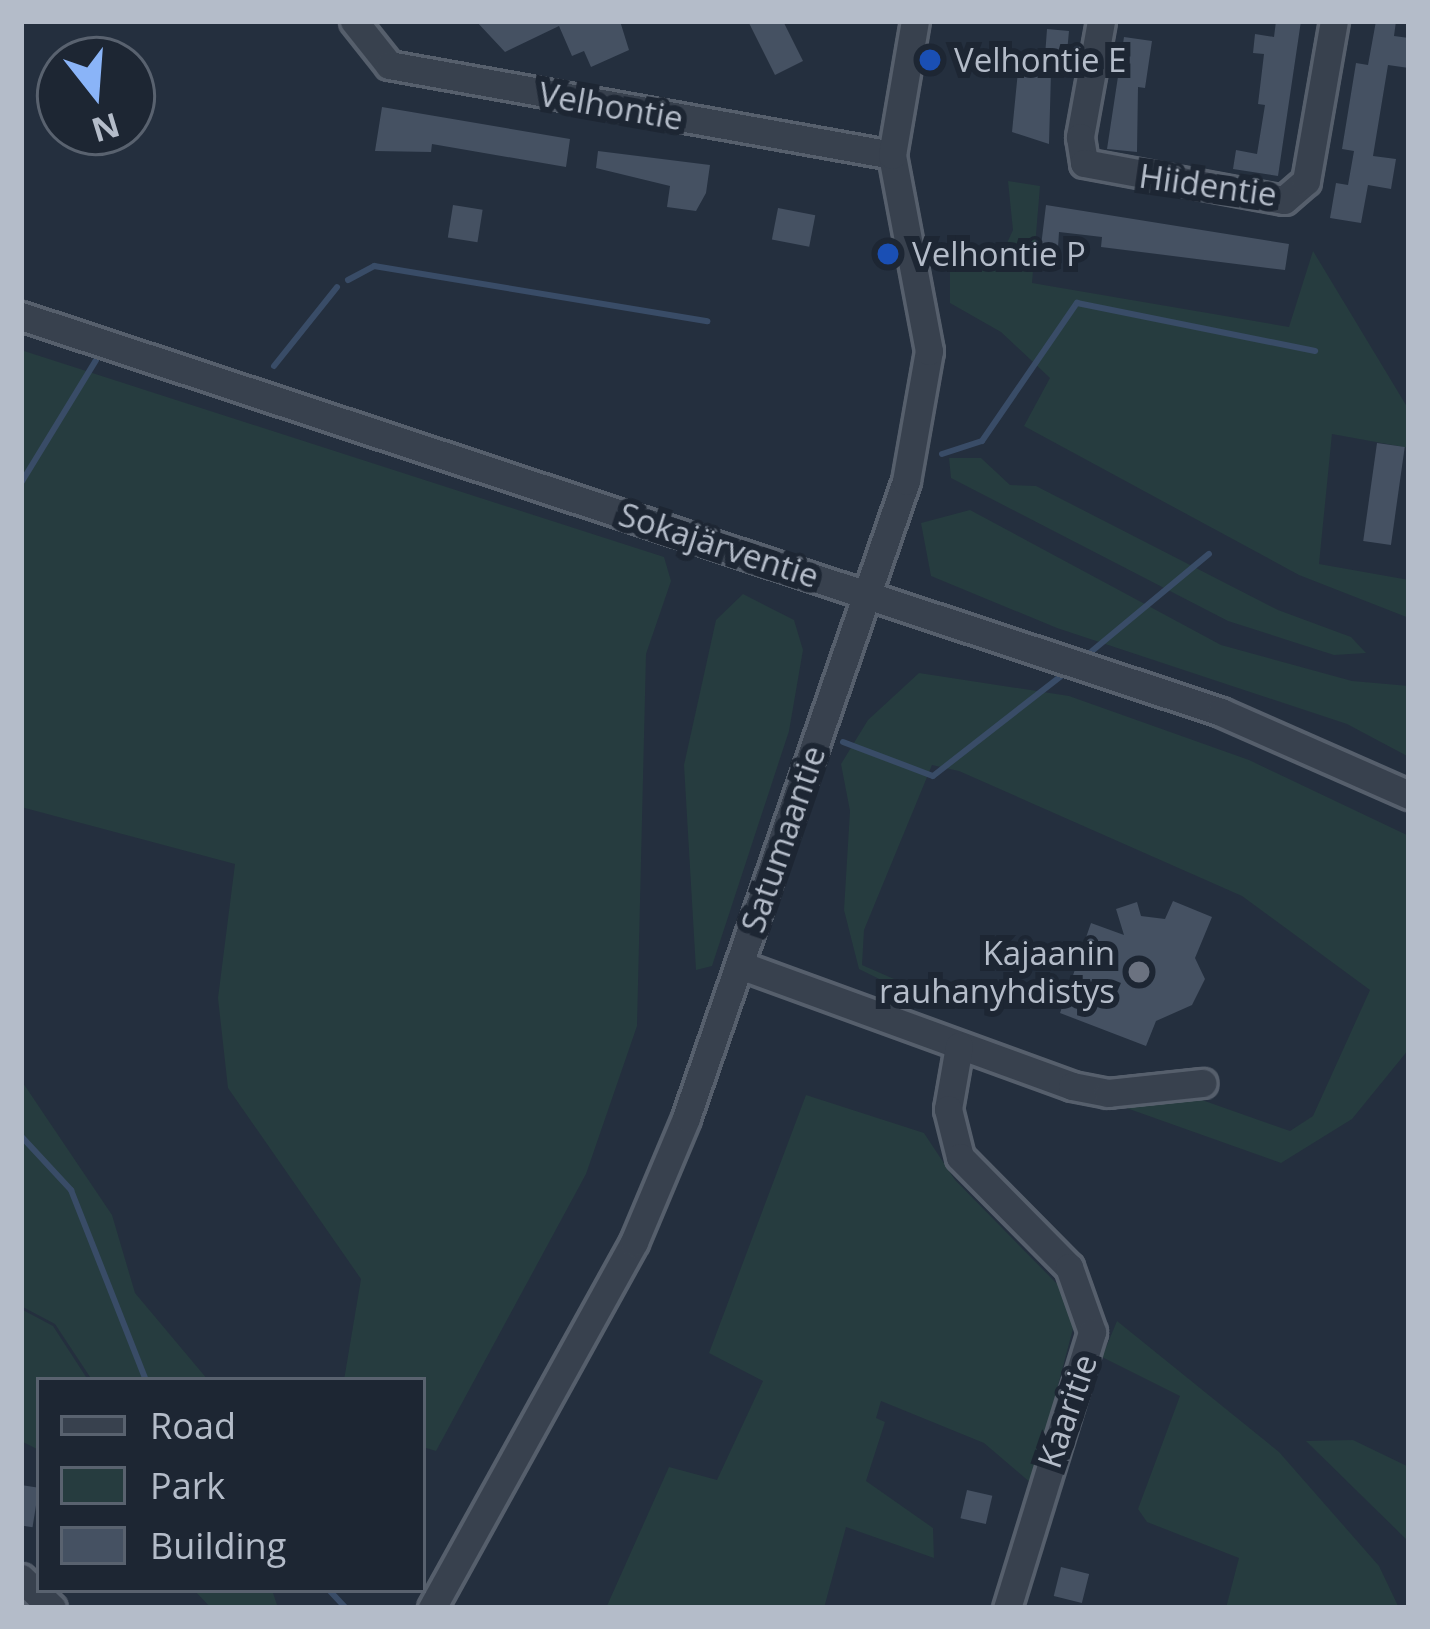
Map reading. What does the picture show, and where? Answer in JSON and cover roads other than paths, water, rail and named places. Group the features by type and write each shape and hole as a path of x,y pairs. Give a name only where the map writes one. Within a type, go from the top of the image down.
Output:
{"street":[{"name":"Velhontie","path":"354,21 389,65 892,154"},
{"name":"Satumaantie","path":"432,1608 634,1242 740,965 868,594 928,390 928,318 892,154 915,21"},
{"name":"Hiidentie","path":"1101,21 1080,137 1084,163 1284,200 1297,195 1334,21"},
{"name":"Sokajärventie","path":"21,316 1220,712 1409,795"},
{"path":"740,965 959,1046 1108,1093 1202,1084"},
{"name":"Kaaritie","path":"959,1046 948,1108 960,1157 1070,1267 1092,1332 1007,1608"}],"waterway":[{"path":"348,280 374,266 708,321"},
{"path":"274,366 337,287"},
{"path":"942,454 982,441 1077,303 1315,351"},
{"path":"21,483 96,360"},
{"path":"1092,651 1209,554"},
{"path":"843,742 933,776 1061,676"},
{"path":"21,1136 71,1190 145,1377"},
{"path":"332,1593 346,1608"}],"place":[{"name":"Velhontie E","path":"930,60"},
{"name":"Velhontie P","path":"888,254"},
{"name":"Kajaanin rauhanyhdistys","path":"1139,972"}]}
